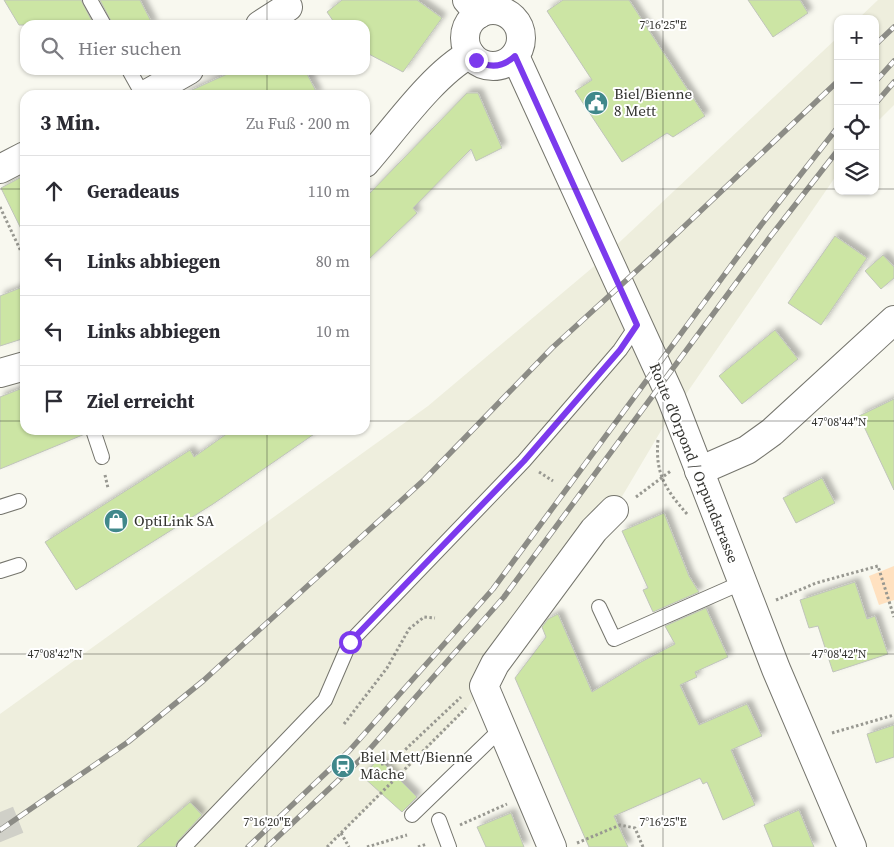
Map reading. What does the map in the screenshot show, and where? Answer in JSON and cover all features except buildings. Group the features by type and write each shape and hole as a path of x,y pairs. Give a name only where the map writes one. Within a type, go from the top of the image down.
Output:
{"main road":[{"path":"486,6 514,20 520,28 520,47 509,62 492,66 483,64 470,54 466,43 466,32 471,22 486,6"},
{"path":"268,20 288,7"},
{"path":"370,157 440,77 455,62 470,54"},
{"name":"Route d'Orpond / Orpundstrasse","path":"515,56 671,397 741,583 852,847"},
{"path":"153,90 180,75"},
{"path":"0,169 20,159"},
{"path":"699,471 747,450 772,432 894,320"},
{"path":"0,373 20,367"},
{"path":"564,845 529,795 501,729 490,675 594,530 614,510"}],"lane":[{"path":"90,0 101,20"},
{"path":"132,75 141,90"},
{"path":"184,847 325,700 350,642 524,461 620,350 637,325"},
{"path":"95,435 102,457"},
{"path":"0,506 19,501"},
{"path":"0,571 19,564"},
{"path":"599,607 614,638 741,583"},
{"path":"412,815 501,729"},
{"path":"441,825 449,847"}],"path":[{"path":"0,207 20,249"},
{"path":"659,434 656,459 661,476 689,517"},
{"path":"614,510 644,493 661,476 669,471"},
{"path":"776,600 816,583 878,566 894,617"},
{"path":"344,724 387,668 409,628 424,617 435,618"},
{"path":"381,764 390,764 490,675"},
{"path":"327,847 407,770 468,707 490,675"},
{"path":"831,733 894,715"},
{"path":"367,847 441,825 529,795"},
{"path":"564,845 620,825 635,828 643,847"},
{"path":"342,833 349,847"}],"shaded area":[{"path":"878,0 894,0 894,105 879,120 879,15 862,15"},
{"path":"834,41 834,179 662,429 614,510 468,707 407,770 327,847 0,847 0,714 428,406 592,268"},
{"path":"894,566 894,600 879,605 869,576"}],"tunnel":[{"path":"0,812 14,847"}],"railway":[{"path":"879,41 894,27"},
{"path":"879,78 894,61"},
{"path":"879,99 894,82"},
{"path":"0,830 128,742 203,681 425,479 552,348 654,255 834,85"},
{"path":"248,847 349,751 493,589 761,225 834,132"},
{"path":"267,847 361,759 504,597 770,237 834,155"}],"place":[{"name":"Biel/Bienne 8 Mett","path":"596,103"},
{"name":"OptiLink SA","path":"116,521"},
{"name":"Biel Mett/Bienne Mâche","path":"343,766"}],"route":[{"path":"350,642 524,461 620,350 637,325 515,56 509,62 492,66 476,60"}]}
